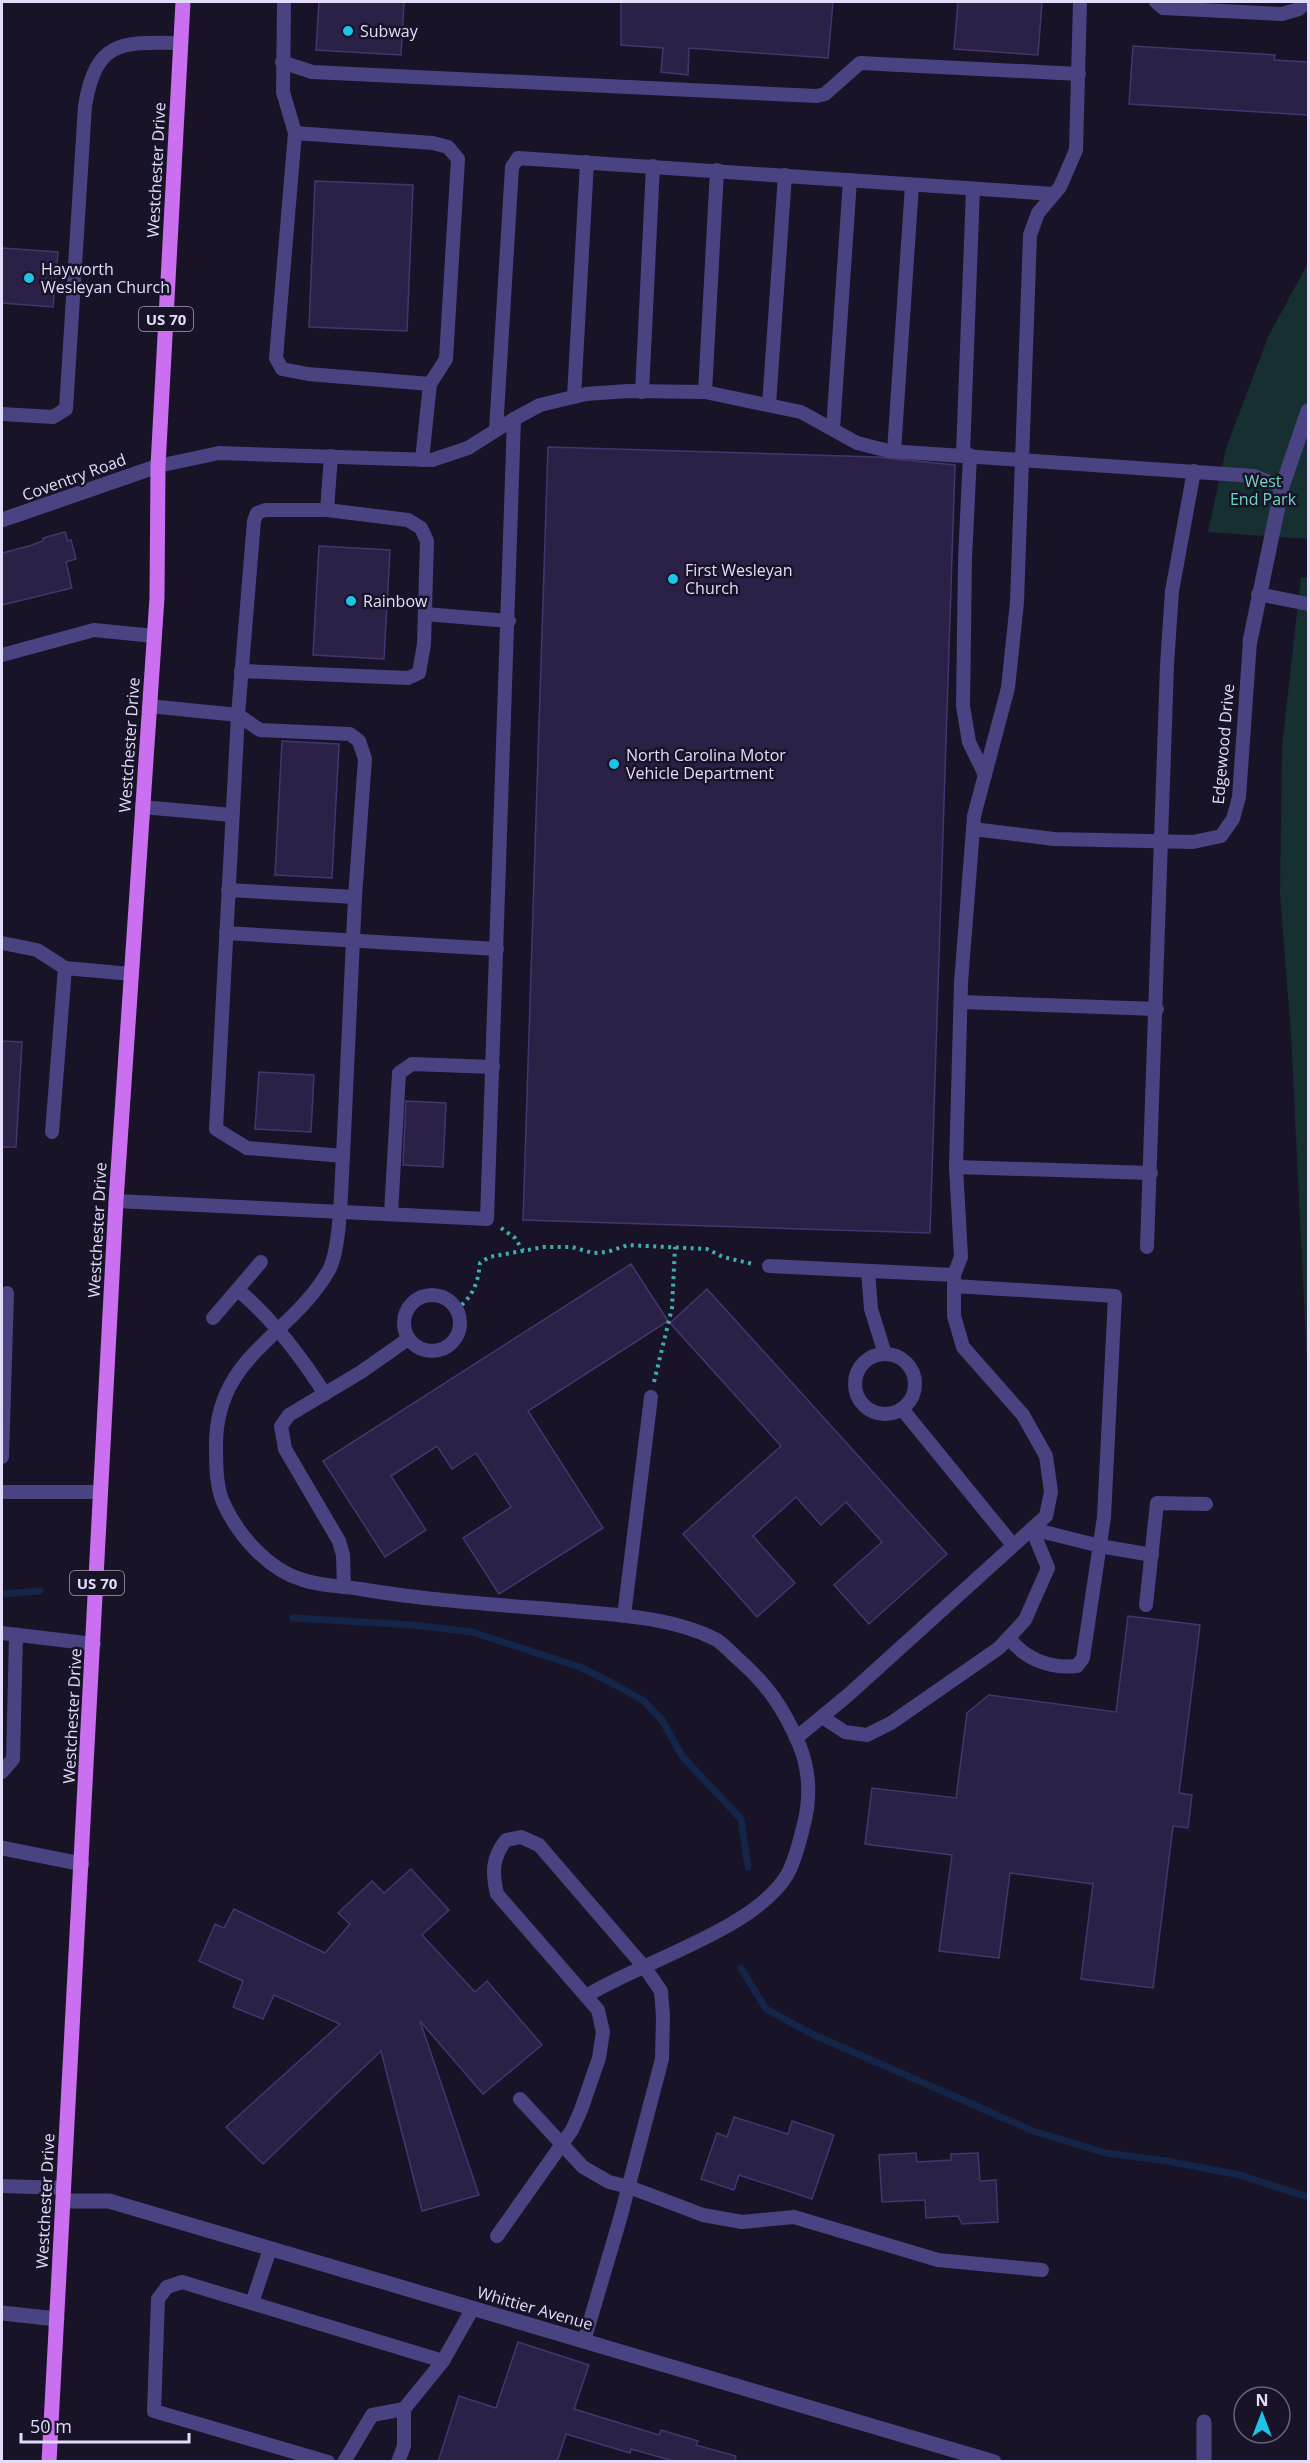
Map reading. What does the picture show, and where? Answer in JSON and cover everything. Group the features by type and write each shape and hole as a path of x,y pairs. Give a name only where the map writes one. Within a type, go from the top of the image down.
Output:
{"main road":[{"name":"Westchester Drive","path":"49,2462 116,1201 154,636 158,466 183,2"}],"street":[{"name":"Edgewood Drive","path":"1250,641 1282,488 1308,411"},
{"name":"Coventry Road","path":"2,520 23,515 158,466"},
{"path":"2,1848 82,1864"},
{"name":"Whittier Avenue","path":"64,2194 109,2201 994,2462"},
{"path":"2,2313 57,2319"},
{"path":"1204,2422 1204,2462"}],"lane":[{"path":"285,2 282,62 284,92 295,133 276,358 282,369 308,374 430,384"},
{"path":"796,1738 1046,1515 1052,1492 1046,1456 1023,1415 963,1347 954,1316 954,1281 961,1257 956,1167 961,1002 973,829 1008,688 1017,602 1030,235 1038,213 1054,194 1076,150 1080,2"},
{"path":"1156,2 1163,8 1281,14 1299,9 1306,2"},
{"path":"2,414 53,417 66,409 85,106 96,65 118,47 141,42 180,43"},
{"path":"282,62 312,72 817,96 825,94 860,63 1079,74"},
{"path":"295,133 433,142 448,147 458,159 446,359 430,384 422,460"},
{"path":"496,430 512,167 518,158 1054,194"},
{"path":"574,396 587,162"},
{"path":"642,392 653,166"},
{"path":"705,392 717,170"},
{"path":"769,405 785,175"},
{"path":"833,429 850,180"},
{"path":"894,451 912,184"},
{"path":"973,189 966,455 963,706 969,742 985,775"},
{"path":"158,466 219,453 432,460 468,448 540,405 574,396 642,392 705,392 801,412 857,442 894,451 1021,458 1254,476 1282,488"},
{"path":"116,1201 487,1219 509,621 514,419"},
{"path":"327,510 331,456"},
{"path":"1148,1247 1172,591 1194,471"},
{"path":"242,671 408,678 419,674 424,644 428,541 421,528 408,520 327,510 265,510 257,513 254,520 238,715 216,1129 247,1148 343,1156"},
{"path":"1258,594 1308,604"},
{"path":"425,614 509,621"},
{"path":"2,656 94,630 154,636"},
{"name":"Edgewood Drive","path":"973,829 1054,839 1193,842 1221,836 1233,819 1239,797 1250,641"},
{"path":"149,706 238,715 260,730 350,734 359,741 365,759 355,897 343,1156 334,1256 330,1269 303,1306 276,1329 245,1363 223,1399 216,1435 216,1465 222,1500 248,1542 274,1564 302,1580 412,1598 624,1616 677,1626 716,1640 759,1677 786,1712 808,1766 808,1810 787,1875 768,1898 735,1921 645,1968 613,1979 586,1996"},
{"path":"142,807 232,814"},
{"path":"228,890 355,897"},
{"path":"226,933 497,949"},
{"path":"2,943 37,950 64,968 131,974"},
{"path":"52,1132 64,968"},
{"path":"961,1002 1157,1009"},
{"path":"391,1214 399,1073 412,1064 493,1067"},
{"path":"956,1167 1151,1173"},
{"path":"213,1318 261,1262"},
{"path":"769,1266 868,1271 1115,1296 1104,1517 1083,1658 1077,1666 1065,1667 1036,1661 1016,1648 1009,1638"},
{"path":"868,1271 871,1309 885,1354"},
{"path":"238,1290 258,1307 299,1354 325,1394"},
{"path":"2,1456 7,1293"},
{"path":"434,1296 451,1303 456,1310 459,1328 456,1336 442,1349 424,1350 408,1339 405,1331 406,1313 417,1300 434,1296"},
{"path":"344,1587 343,1555 339,1541 285,1449 280,1436 281,1426 289,1415 408,1339"},
{"path":"885,1354 904,1360 915,1376 914,1395 902,1409 882,1414 872,1411 858,1397 856,1377 867,1360 885,1354"},
{"path":"624,1616 651,1397"},
{"path":"902,1409 1013,1545"},
{"path":"2,1492 101,1492"},
{"path":"1146,1605 1157,1503 1206,1504"},
{"path":"1032,1528 1100,1546 1152,1555"},
{"path":"822,1717 845,1732 867,1735 891,1724 999,1648 1025,1620 1048,1568 1032,1528"},
{"path":"2,1633 94,1644"},
{"path":"2,1772 13,1759 16,1635"},
{"path":"498,2236 561,2146 581,2110 599,2058 603,2032 598,2010 497,1894 492,1872 497,1852 506,1840 521,1837 538,1845 645,1968 660,1991 663,2016 662,2059 629,2187 584,2341"},
{"path":"520,2099 561,2146 583,2167 609,2182 629,2187 703,2215 742,2222 794,2217 938,2260 1042,2270"},
{"path":"2,2186 64,2194"},
{"path":"252,2303 270,2249"},
{"path":"328,2462 154,2411 158,2299 167,2287 182,2282 443,2361"},
{"path":"398,2462 404,2446 404,2409 443,2361 473,2308"},
{"path":"344,2462 372,2415 404,2409"}],"path":[{"path":"487,1219 515,1238 523,1251"},
{"path":"456,1310 469,1299 478,1283 480,1263 489,1257 544,1247 572,1247 600,1252 628,1245 707,1249 723,1257 769,1266"},
{"path":"651,1397 672,1308 675,1247"}],"green space":[{"name":"West End Park","path":"1308,263 1308,539 1208,532 1226,448 1268,337"},
{"path":"1301,577 1308,578 1308,1383 1291,1035 1280,894 1282,746"}],"building":[{"path":"319,2 404,2 401,55 316,50"},
{"path":"621,2 833,2 828,58 689,48 688,75 661,72 663,48 621,45"},
{"path":"958,2 1042,2 1038,55 954,49"},
{"path":"1133,46 1275,55 1274,60 1308,62 1308,115 1129,104"},
{"path":"315,181 413,185 407,331 309,327"},
{"name":"Hayworth Wesleyan Church","path":"2,248 58,252 53,307 2,303"},
{"path":"548,447 877,457 955,465 930,1233 523,1220"},
{"path":"65,532 68,541 71,540 76,559 66,562 72,588 2,605 2,553 29,546 43,541 43,538"},
{"path":"319,546 390,550 384,659 313,655"},
{"path":"282,741 339,744 332,878 275,875"},
{"path":"2,1041 22,1042 16,1147 2,1147"},
{"path":"259,1072 314,1075 311,1132 255,1129"},
{"path":"406,1101 446,1103 443,1167 403,1165"},
{"path":"631,1264 668,1321 528,1411 603,1528 499,1594 463,1538 511,1507 476,1453 452,1469 437,1446 391,1476 426,1530 385,1557 323,1461"},
{"path":"707,1289 947,1554 869,1624 834,1585 882,1542 846,1502 821,1525 796,1497 753,1536 795,1583 757,1617 683,1534 781,1446 670,1323"},
{"path":"1128,1616 1200,1625 1179,1793 1192,1795 1188,1828 1173,1826 1153,1988 1081,1979 1093,1884 1010,1873 999,1958 939,1951 952,1855 865,1844 872,1788 956,1798 967,1713 989,1695 1116,1712"},
{"path":"411,1869 449,1910 422,1935 475,1992 487,1981 542,2045 483,2094 420,2021 479,2195 422,2211 381,2051 263,2164 226,2127 340,2024 274,1995 263,2019 233,2007 243,1981 199,1961 215,1924 224,1928 234,1909 325,1953 350,1924 338,1913 372,1881 384,1893"},
{"path":"734,2117 788,2134 792,2121 834,2135 812,2199 739,2175 734,2190 701,2179 717,2133 727,2137"},
{"path":"916,2153 917,2162 951,2160 951,2154 978,2153 980,2181 996,2180 998,2222 962,2224 958,2216 926,2218 925,2200 882,2202 879,2155"},
{"path":"518,2342 589,2365 574,2409 659,2435 661,2430 698,2441 696,2445 736,2456 735,2462 677,2462 631,2449 630,2453 566,2434 557,2462 438,2462 459,2396 496,2408"}],"waterway":[{"path":"2,1594 40,1591"},
{"path":"293,1618 413,1625 472,1632 580,1667 612,1683 644,1701 662,1720 682,1756 741,1819 748,1867"},
{"path":"741,1968 766,2009 812,2034 1033,2131 1106,2153 1167,2161 1240,2175 1308,2197"}],"place":[{"name":"Subway","path":"348,31"},
{"name":"Hayworth Wesleyan Church","path":"29,278"},
{"name":"First Wesleyan Church","path":"673,579"},
{"name":"Rainbow","path":"351,601"},
{"name":"North Carolina Motor Vehicle Department","path":"614,764"}]}
